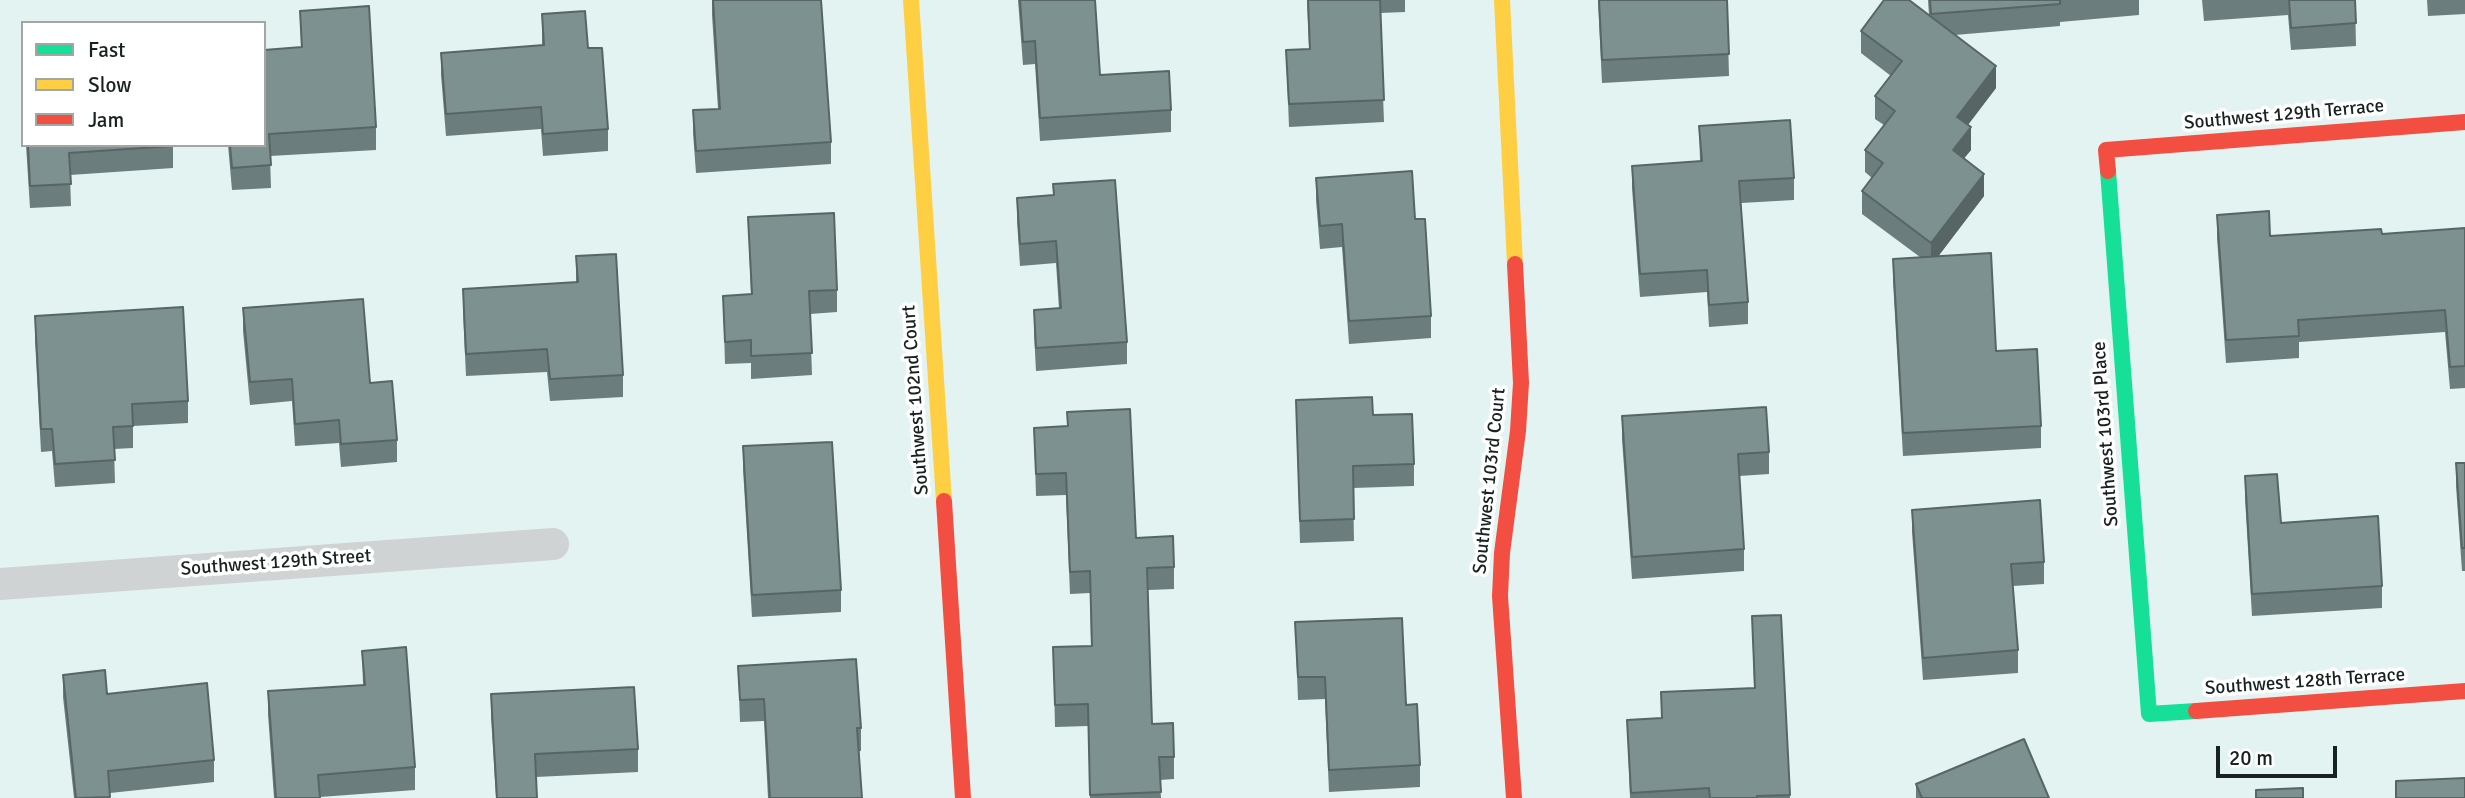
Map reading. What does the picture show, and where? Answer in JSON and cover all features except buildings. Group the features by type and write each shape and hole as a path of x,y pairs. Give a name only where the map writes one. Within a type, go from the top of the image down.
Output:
{"street":[{"name":"Southwest 102nd Court","path":"911,0 963,798"},
{"name":"Southwest 103rd Court","path":"1503,0 1521,383 1518,431 1502,553 1500,596 1514,798"},
{"name":"Southwest 129th Terrace","path":"2105,150 2465,122"},
{"name":"Southwest 103rd Place","path":"2105,150 2149,714"},
{"name":"Southwest 129th Street","path":"0,584 553,544"},
{"name":"Southwest 128th Terrace","path":"2149,714 2465,691"}],"traffic: fast":[{"path":"2108,171 2149,714 2196,711"}],"traffic: slow":[{"path":"911,0 944,501"},
{"path":"1502,0 1515,264"}],"traffic: jam":[{"path":"2108,171 2106,150 2465,122"},
{"path":"1514,798 1500,596 1502,553 1518,431 1521,383 1515,264"},
{"path":"944,501 963,798"},
{"path":"2196,711 2465,691"}]}
